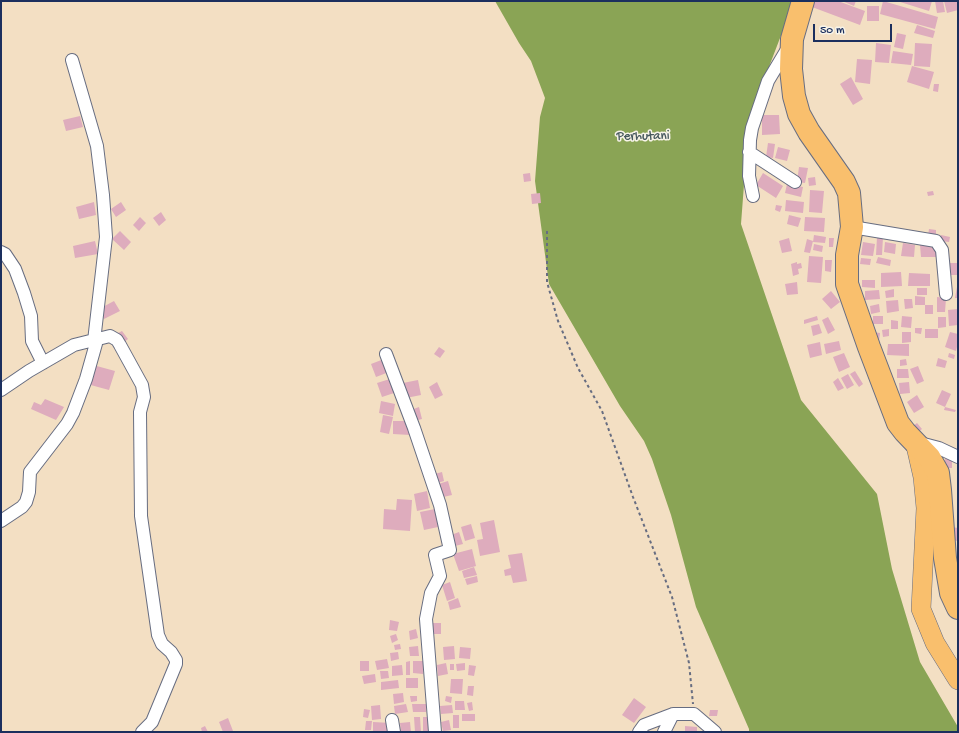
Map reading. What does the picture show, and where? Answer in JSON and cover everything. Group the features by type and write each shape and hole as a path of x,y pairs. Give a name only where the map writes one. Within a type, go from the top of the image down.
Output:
{"highway":[{"path":"803,1 792,39 791,69 794,96 799,114 808,132 844,182 849,193 852,226 847,255 847,284 898,423 904,432 929,457 938,473 945,558 951,593 958,608"}],"main road":[{"path":"915,442 923,477 926,508 921,609 935,642 958,680"}],"street":[{"path":"753,196 748,176 752,128 768,81 792,39"},
{"path":"1,521 22,507 26,502 29,492 30,472 67,424 73,413 86,379 96,340 106,237 103,195 97,146 72,60"},
{"path":"749,152 795,182"},
{"path":"852,226 936,242 940,245 942,250 946,294"},
{"path":"1,252 5,254 15,269 31,316 32,341 43,363"},
{"path":"1,390 74,345 110,336 117,340 142,385 144,397 140,412 141,516 158,635 162,644 171,652 176,660 176,664 152,722 142,732"},
{"path":"386,354 414,428 440,505 450,550 435,555 440,576 432,593 426,619 435,732"},
{"path":"915,442 939,448 958,457"},
{"path":"664,732 673,714"},
{"path":"644,730 673,714 694,714 715,732"},
{"path":"392,720 394,732"}],"path":[{"path":"547,231 547,282 558,321 578,368 602,411 672,597 689,663 694,714"}],"green space":[{"name":"Perhutani","path":"495,1 795,1 749,119 741,224 801,400 877,494 892,569 920,662 958,727 958,732 749,732 696,607 671,515 652,459 644,441 620,406 549,284 535,181 540,117 545,98 531,61"}],"building":[{"path":"814,1 838,1 865,11 860,25 812,7"},
{"path":"842,1 856,1 854,6"},
{"path":"883,1 938,17 935,29 880,14"},
{"path":"897,1 932,1 929,11"},
{"path":"935,1 943,1 945,12 937,13"},
{"path":"944,1 958,1 958,10 947,13"},
{"path":"867,6 879,6 879,21 867,21"},
{"path":"917,25 935,31 933,38 914,33"},
{"path":"897,33 906,35 903,49 894,47"},
{"path":"876,43 891,45 889,63 875,62"},
{"path":"915,43 932,44 930,67 914,66"},
{"path":"893,51 913,54 911,65 891,63"},
{"path":"857,59 872,60 870,84 855,82"},
{"path":"912,66 934,72 929,89 907,82"},
{"path":"851,77 863,99 853,105 840,84"},
{"path":"934,84 939,84 938,92 933,91"},
{"path":"762,115 779,115 780,134 762,135"},
{"path":"80,116 83,127 66,131 63,120"},
{"path":"768,143 775,144 773,158 766,157"},
{"path":"778,147 790,150 787,161 775,158"},
{"path":"799,167 808,168 805,183 797,182"},
{"path":"530,173 531,181 524,182 523,174"},
{"path":"763,173 783,186 776,198 756,185"},
{"path":"815,177 816,185 809,186 808,178"},
{"path":"787,184 803,187 801,197 785,193"},
{"path":"810,190 824,191 822,213 809,212"},
{"path":"933,191 934,195 928,196 927,192"},
{"path":"540,193 541,203 532,204 531,194"},
{"path":"786,200 804,202 803,213 785,211"},
{"path":"94,202 96,215 79,219 76,207"},
{"path":"121,202 126,210 116,217 111,209"},
{"path":"776,205 782,206 780,212 775,210"},
{"path":"161,212 166,220 159,226 153,218"},
{"path":"789,215 801,218 798,227 787,224"},
{"path":"140,217 146,223 139,231 133,225"},
{"path":"805,217 825,218 824,232 804,231"},
{"path":"929,229 936,230 936,237 928,236"},
{"path":"120,231 131,242 124,250 112,239"},
{"path":"814,235 826,237 825,243 813,242"},
{"path":"941,235 950,237 949,242 940,241"},
{"path":"877,237 883,237 882,255 876,255"},
{"path":"789,238 792,251 782,253 779,241"},
{"path":"829,238 834,238 833,247 829,247"},
{"path":"807,239 813,241 810,253 804,252"},
{"path":"95,241 98,254 75,258 73,246"},
{"path":"863,242 875,244 873,256 861,255"},
{"path":"885,242 896,244 895,254 884,252"},
{"path":"903,243 915,245 914,257 901,256"},
{"path":"814,244 823,246 822,252 813,250"},
{"path":"920,245 936,245 936,257 921,257"},
{"path":"809,256 823,257 821,283 807,282"},
{"path":"878,257 891,260 890,266 876,263"},
{"path":"861,258 871,259 870,265 860,264"},
{"path":"825,260 832,260 831,272 825,271"},
{"path":"797,262 797,264 801,263 802,268 798,269 799,274 793,276 791,264"},
{"path":"948,263 958,263 958,275 948,275"},
{"path":"901,272 902,286 881,287 881,273"},
{"path":"909,273 930,274 930,286 908,286"},
{"path":"862,280 875,280 875,288 862,287"},
{"path":"797,282 798,294 787,295 785,284"},
{"path":"957,287 958,298 955,298"},
{"path":"917,288 927,288 927,295 917,295"},
{"path":"894,289 894,297 886,298 885,291"},
{"path":"879,290 880,299 865,300 865,291"},
{"path":"831,291 840,302 831,309 822,299"},
{"path":"915,296 925,297 925,305 915,305"},
{"path":"937,297 946,298 945,312 937,312"},
{"path":"904,299 912,299 913,308 905,309"},
{"path":"898,300 899,311 887,313 886,301"},
{"path":"114,301 120,311 104,319 99,309"},
{"path":"879,304 880,312 871,314 870,306"},
{"path":"925,305 933,305 933,314 925,314"},
{"path":"958,309 958,325 949,326 948,310"},
{"path":"817,316 818,320 804,324 804,320"},
{"path":"873,316 883,316 883,324 873,324"},
{"path":"902,316 912,317 911,328 901,327"},
{"path":"828,317 835,330 828,334 822,320"},
{"path":"938,317 946,317 946,327 938,328"},
{"path":"891,320 898,321 898,329 891,329"},
{"path":"819,324 822,333 813,336 811,326"},
{"path":"915,328 922,328 921,334 915,333"},
{"path":"889,329 889,336 883,337 882,330"},
{"path":"925,329 938,329 938,338 925,338"},
{"path":"122,331 128,339 123,343 116,334"},
{"path":"872,332 880,333 879,341 871,341"},
{"path":"902,332 911,332 911,342 902,343"},
{"path":"950,332 958,334 956,351 945,347"},
{"path":"839,341 841,350 826,354 824,344"},
{"path":"820,342 822,355 810,358 807,345"},
{"path":"888,344 909,344 909,356 887,355"},
{"path":"439,347 445,351 440,358 434,354"},
{"path":"844,353 850,367 839,372 833,357"},
{"path":"949,353 955,355 954,359 948,357"},
{"path":"938,358 947,361 945,368 936,366"},
{"path":"384,359 389,372 376,377 371,364"},
{"path":"906,359 907,365 900,366 900,360"},
{"path":"93,365 115,371 109,390 87,384"},
{"path":"918,366 924,381 917,384 910,369"},
{"path":"897,369 908,369 909,378 897,378"},
{"path":"855,371 863,384 859,387 850,374"},
{"path":"848,374 854,385 847,389 841,378"},
{"path":"393,378 397,392 382,397 377,383"},
{"path":"838,378 844,388 838,391 833,382"},
{"path":"418,380 421,395 406,398 403,383"},
{"path":"437,382 443,395 435,399 429,387"},
{"path":"909,382 910,393 900,394 899,383"},
{"path":"942,390 951,394 945,407 936,403"},
{"path":"917,395 924,407 914,413 907,402"},
{"path":"45,399 64,407 56,420 31,409 34,402 41,405"},
{"path":"381,401 395,404 393,416 379,413"},
{"path":"419,407 422,419 414,421 411,410"},
{"path":"945,407 956,410 955,412 944,410"},
{"path":"383,415 393,417 389,434 380,432"},
{"path":"393,421 411,421 410,435 393,434"},
{"path":"917,423 922,429 917,433 912,427"},
{"path":"945,459 952,459 952,468 945,468"},
{"path":"442,472 444,481 434,484 431,475"},
{"path":"448,481 452,495 439,498 435,485"},
{"path":"427,491 430,508 417,511 414,494"},
{"path":"397,499 412,500 410,531 383,529 384,509 396,510"},
{"path":"435,509 438,527 424,530 420,512"},
{"path":"494,520 500,552 480,556 477,540 483,539 480,523"},
{"path":"471,524 475,538 465,541 461,527"},
{"path":"951,527 958,528 958,541 949,540"},
{"path":"459,532 463,544 455,546 451,535"},
{"path":"472,549 476,566 459,571 453,554"},
{"path":"522,553 527,581 513,583 511,575 505,576 504,570 511,568 508,555"},
{"path":"474,567 477,575 464,578 462,571"},
{"path":"477,576 478,582 467,585 465,579"},
{"path":"450,582 455,598 447,601 442,585"},
{"path":"458,598 461,607 450,610 448,602"},
{"path":"390,620 399,622 397,631 389,630"},
{"path":"433,623 441,623 441,634 433,634"},
{"path":"416,629 418,638 410,640 409,631"},
{"path":"396,634 398,640 392,643 390,636"},
{"path":"400,644 401,649 395,650 394,645"},
{"path":"418,646 419,656 410,656 409,647"},
{"path":"454,646 455,659 444,660 443,647"},
{"path":"460,647 471,648 470,659 459,658"},
{"path":"398,652 399,659 391,661 390,653"},
{"path":"387,659 389,668 377,670 375,661"},
{"path":"360,661 369,661 369,671 360,671"},
{"path":"410,661 410,675 406,675 406,662"},
{"path":"413,661 423,661 423,674 413,673"},
{"path":"446,663 448,674 438,676 437,665"},
{"path":"465,663 465,670 457,671 456,664"},
{"path":"450,664 454,664 454,670 450,670"},
{"path":"402,665 403,675 392,676 392,666"},
{"path":"469,665 476,666 474,676 468,675"},
{"path":"380,671 388,671 389,678 381,679"},
{"path":"375,674 376,682 364,684 362,676"},
{"path":"406,678 418,678 418,688 406,688"},
{"path":"451,679 463,679 462,694 450,693"},
{"path":"398,680 399,688 381,690 381,682"},
{"path":"468,686 474,686 473,696 467,695"},
{"path":"403,693 404,702 394,704 393,694"},
{"path":"410,696 417,696 417,701 411,702"},
{"path":"446,696 452,697 451,703 445,701"},
{"path":"634,698 646,707 634,723 622,715"},
{"path":"455,701 464,701 465,710 455,710"},
{"path":"472,702 473,710 469,711 467,703"},
{"path":"406,704 408,712 395,714 394,706"},
{"path":"412,704 426,704 426,712 413,712"},
{"path":"380,705 381,719 372,720 371,706"},
{"path":"452,705 453,713 441,714 440,706"},
{"path":"364,709 370,710 368,718 363,717"},
{"path":"710,710 718,710 717,716 709,716"},
{"path":"462,714 475,714 475,721 462,721"},
{"path":"453,715 459,715 459,728 453,728"},
{"path":"414,717 420,717 421,732 415,732"},
{"path":"423,717 428,717 428,731 423,731"},
{"path":"228,718 233,731 223,732 219,722"},
{"path":"449,720 451,730 443,731 441,722"},
{"path":"366,721 372,721 371,730 365,730"},
{"path":"373,722 391,723 391,732 373,732"},
{"path":"410,722 411,732 401,732 400,723"},
{"path":"205,726 208,732 202,732 201,728"},
{"path":"685,726 697,727 697,732 685,732"}]}
